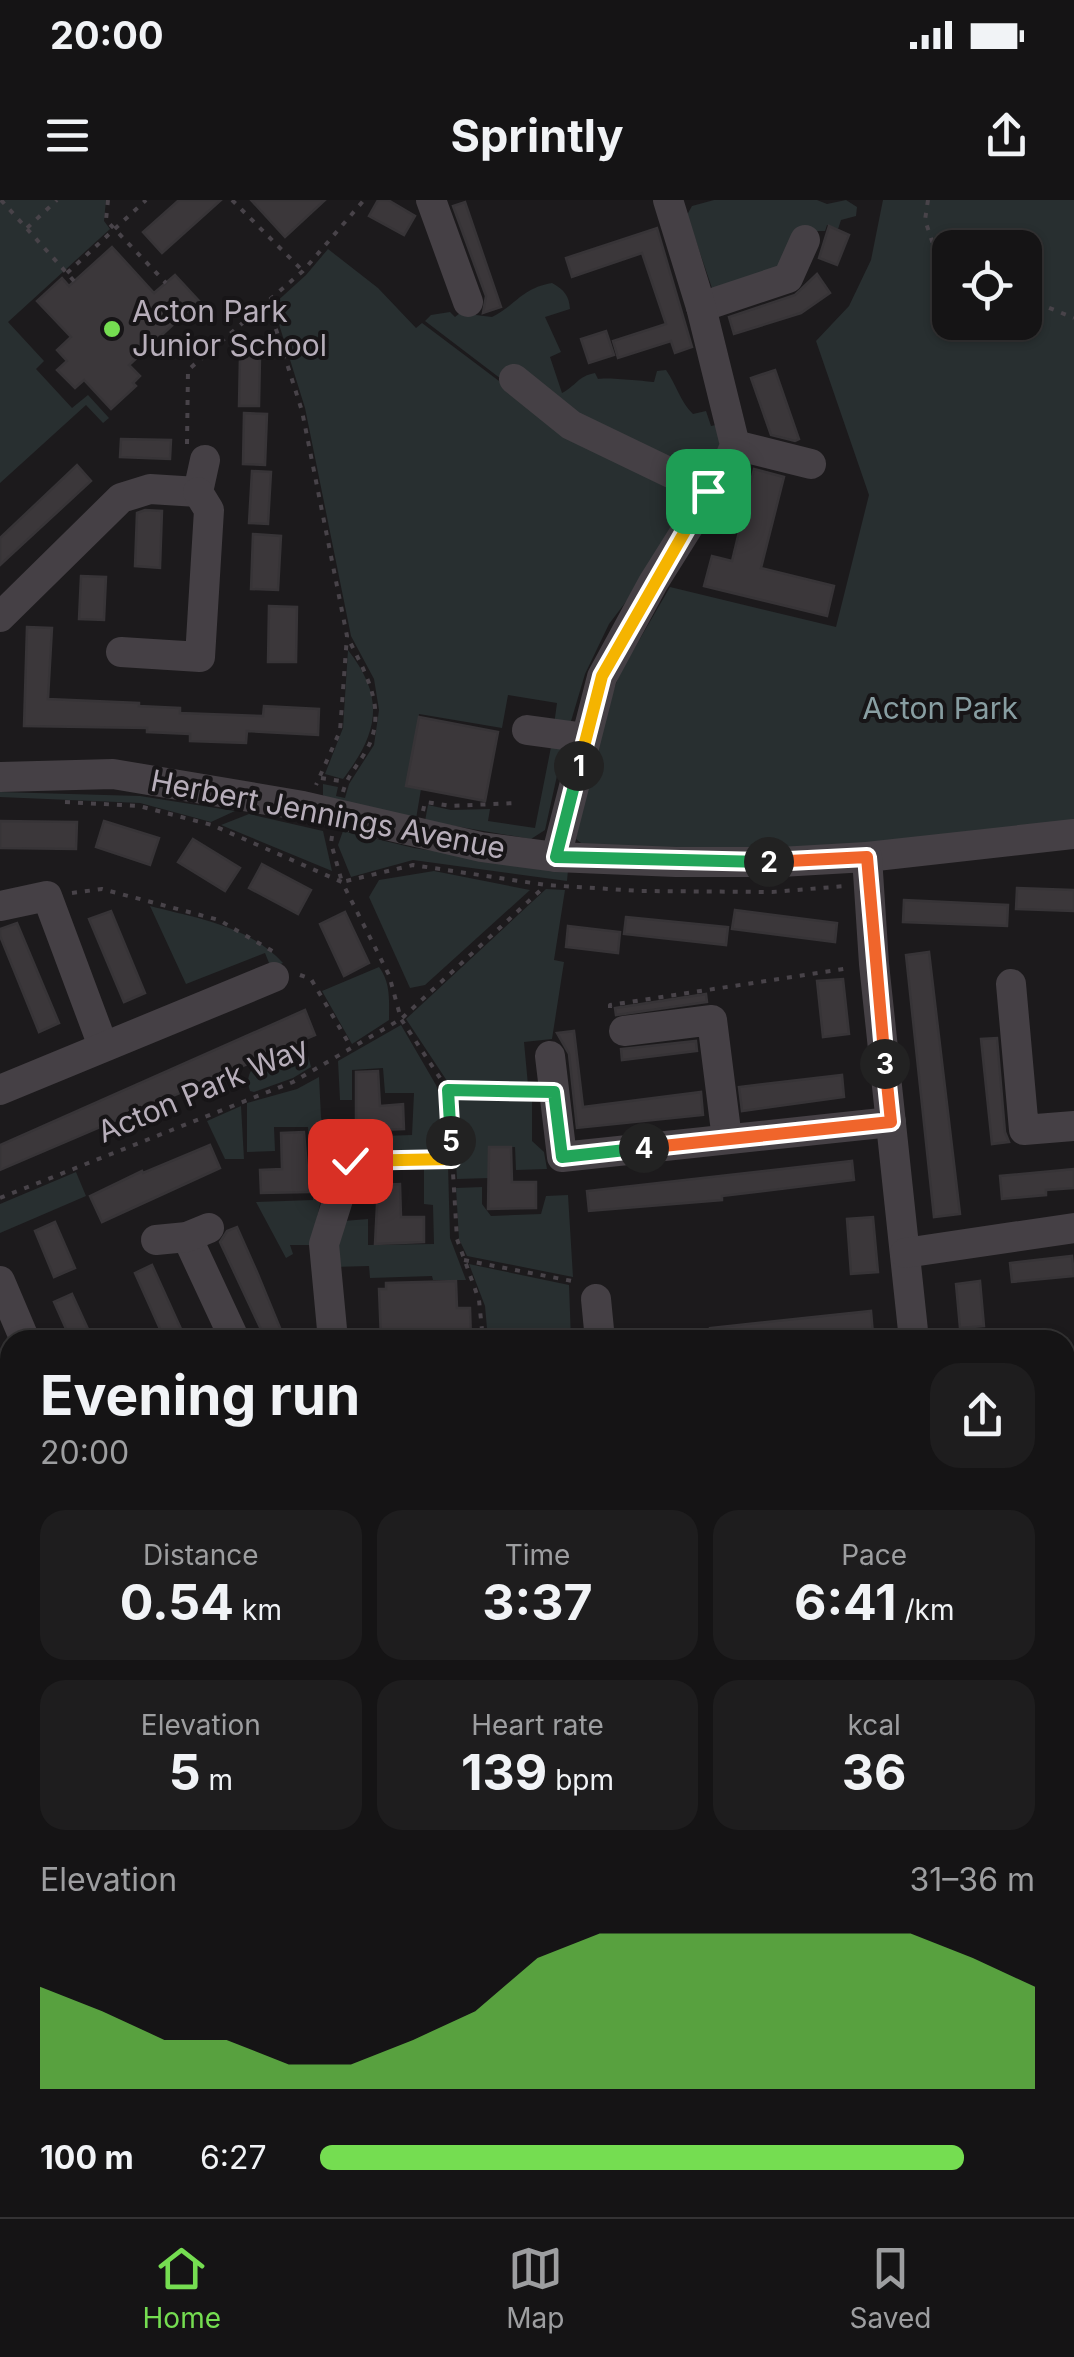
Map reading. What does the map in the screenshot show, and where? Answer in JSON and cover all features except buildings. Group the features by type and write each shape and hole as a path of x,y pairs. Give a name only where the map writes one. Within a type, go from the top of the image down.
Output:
{"street":[{"path":"431,200 468,302"},
{"path":"551,871 602,676 708,491 727,465 735,445 701,307 668,200"},
{"path":"701,307 788,278 805,240"},
{"path":"514,379 571,425 708,491"},
{"path":"735,445 811,464"},
{"path":"122,652 200,658 209,510 198,492 205,460"},
{"path":"0,617 121,498 150,489 198,492"},
{"path":"527,730 586,738"},
{"name":"Herbert Jennings Avenue","path":"0,777 113,774 302,806 481,847 551,871 676,862 867,857 1074,834"},
{"path":"867,857 874,964 913,1330"},
{"path":"0,906 47,896 104,1046"},
{"path":"0,1090 282,974"},
{"path":"1011,984 1024,1130 1074,1126"},
{"path":"624,1031 712,1020 727,1138"},
{"path":"550,1056 562,1157 891,1122"},
{"path":"332,1330 324,1244 350,1161"},
{"path":"905,1253 1074,1228"},
{"path":"156,1240 198,1232 232,1330"},
{"path":"0,1281 21,1330"},
{"path":"596,1299 599,1330"}],"path":[{"path":"1,200 74,281"},
{"path":"27,228 58,200"},
{"path":"108,200 106,220 166,283"},
{"path":"67,273 146,200"},
{"path":"232,200 303,271"},
{"path":"198,492 187,453 188,370 303,271 364,200"},
{"path":"928,200 926,220 932,239"},
{"path":"268,304 302,411 347,636 372,686 376,721 373,737 346,782 320,778"},
{"path":"1042,305 1074,318"},
{"path":"302,806 320,778 340,731 347,636"},
{"path":"62,802 139,806 212,825 342,882 412,864 551,871"},
{"path":"425,802 451,806 515,803"},
{"path":"331,843 342,882 389,975 402,1018 448,1090 457,1240 479,1300 482,1330"},
{"name":"Acton Park Way","path":"0,1198 293,1082 402,1018 551,871"},
{"path":"47,896 102,889 219,920 286,960 282,974 311,979 351,1048"},
{"path":"624,1031 614,1032 610,1005 874,964"},
{"path":"448,1090 554,1092"},
{"path":"350,1161 452,1159"},
{"path":"464,1260 577,1282 596,1299"}],"green space":[{"path":"0,200 106,200 104,221 110,229 8,322 44,361 36,369 72,408 88,395 109,418 103,423 86,405 0,483"},
{"path":"714,200 817,200 827,204 846,200 857,207 856,216 841,220 838,229 827,225 825,231 814,231 791,265 714,294 687,215 692,206"},
{"name":"Acton Park","path":"883,200 1074,200 1074,826 859,847 590,850 576,839 596,740 619,675 670,587 836,627 869,495 816,341 849,306 871,260"},
{"path":"328,249 378,288 416,328 422,323 567,432 693,491 631,595 609,624 585,674 569,728 554,725 557,703 508,695 502,728 419,714 406,786 421,789 416,819 323,795 323,784 338,787 336,796 345,798 349,784 374,745 379,710 374,679 351,636 305,408 273,305"},
{"path":"552,283 565,293 570,309 545,317 561,352 550,357 562,393 595,373 598,379 654,382 657,371 666,370 693,414 706,411 711,426 721,424 719,450 700,477 567,429 425,321 431,315 450,312 455,317 460,313 492,317 526,293"},
{"path":"348,650 368,684 373,716 364,746 343,779 325,774 343,728"},
{"path":"552,742 564,744 545,830 531,839 425,821 428,805 451,810 490,809 488,821 535,828"},
{"path":"0,792 140,796 235,811 211,822 140,803 0,797"},
{"path":"249,814 323,831 332,871 221,825"},
{"path":"343,831 414,848 568,870 567,881 413,860 351,877 338,845"},
{"path":"434,871 530,890 425,985 410,988 369,897 379,880"},
{"path":"546,889 565,890 554,960 564,962 552,1039 524,1042 528,1085 451,1087 406,1019"},
{"path":"150,906 239,932 270,950 283,963 271,968 265,953 186,984"},
{"path":"379,967 387,986 389,1020 352,1044 322,991"},
{"path":"401,1025 436,1085 444,1107 447,1156 387,1157 387,1149 355,1148 355,1137 412,1135 414,1093 385,1093 383,1068 352,1070 352,1100 340,1100 338,1061"},
{"path":"302,1043 311,1067 293,1078 250,1091 248,1080 256,1065"},
{"path":"319,1077 321,1117 330,1161 311,1162 308,1127 274,1127 275,1151 247,1152 247,1103 297,1089"},
{"path":"452,1096 532,1097 532,1141 544,1152 547,1169 516,1170 515,1147 490,1147 490,1178 457,1179"},
{"path":"241,1106 244,1159 225,1159 207,1121"},
{"path":"448,1165 450,1238 466,1280 433,1280 432,1276 370,1278 369,1266 332,1267 344,1221 368,1219 368,1245 434,1244 433,1205 424,1204 424,1166"},
{"path":"313,1167 328,1168 311,1245 290,1245 293,1254 286,1258 256,1202 313,1200"},
{"path":"76,1172 86,1196 0,1233 0,1204"},
{"path":"482,1187 482,1204 491,1216 541,1214 546,1196 568,1195 573,1277 467,1256 459,1239 456,1188"},
{"path":"469,1264 569,1285 571,1330 487,1330 485,1306"}],"place":[{"name":"Acton Park Junior School","path":"112,329"}],"route":[{"path":"350,1161 452,1159 448,1090 554,1092 562,1157 891,1122 867,857 676,862 556,857 602,676 708,491"}]}
